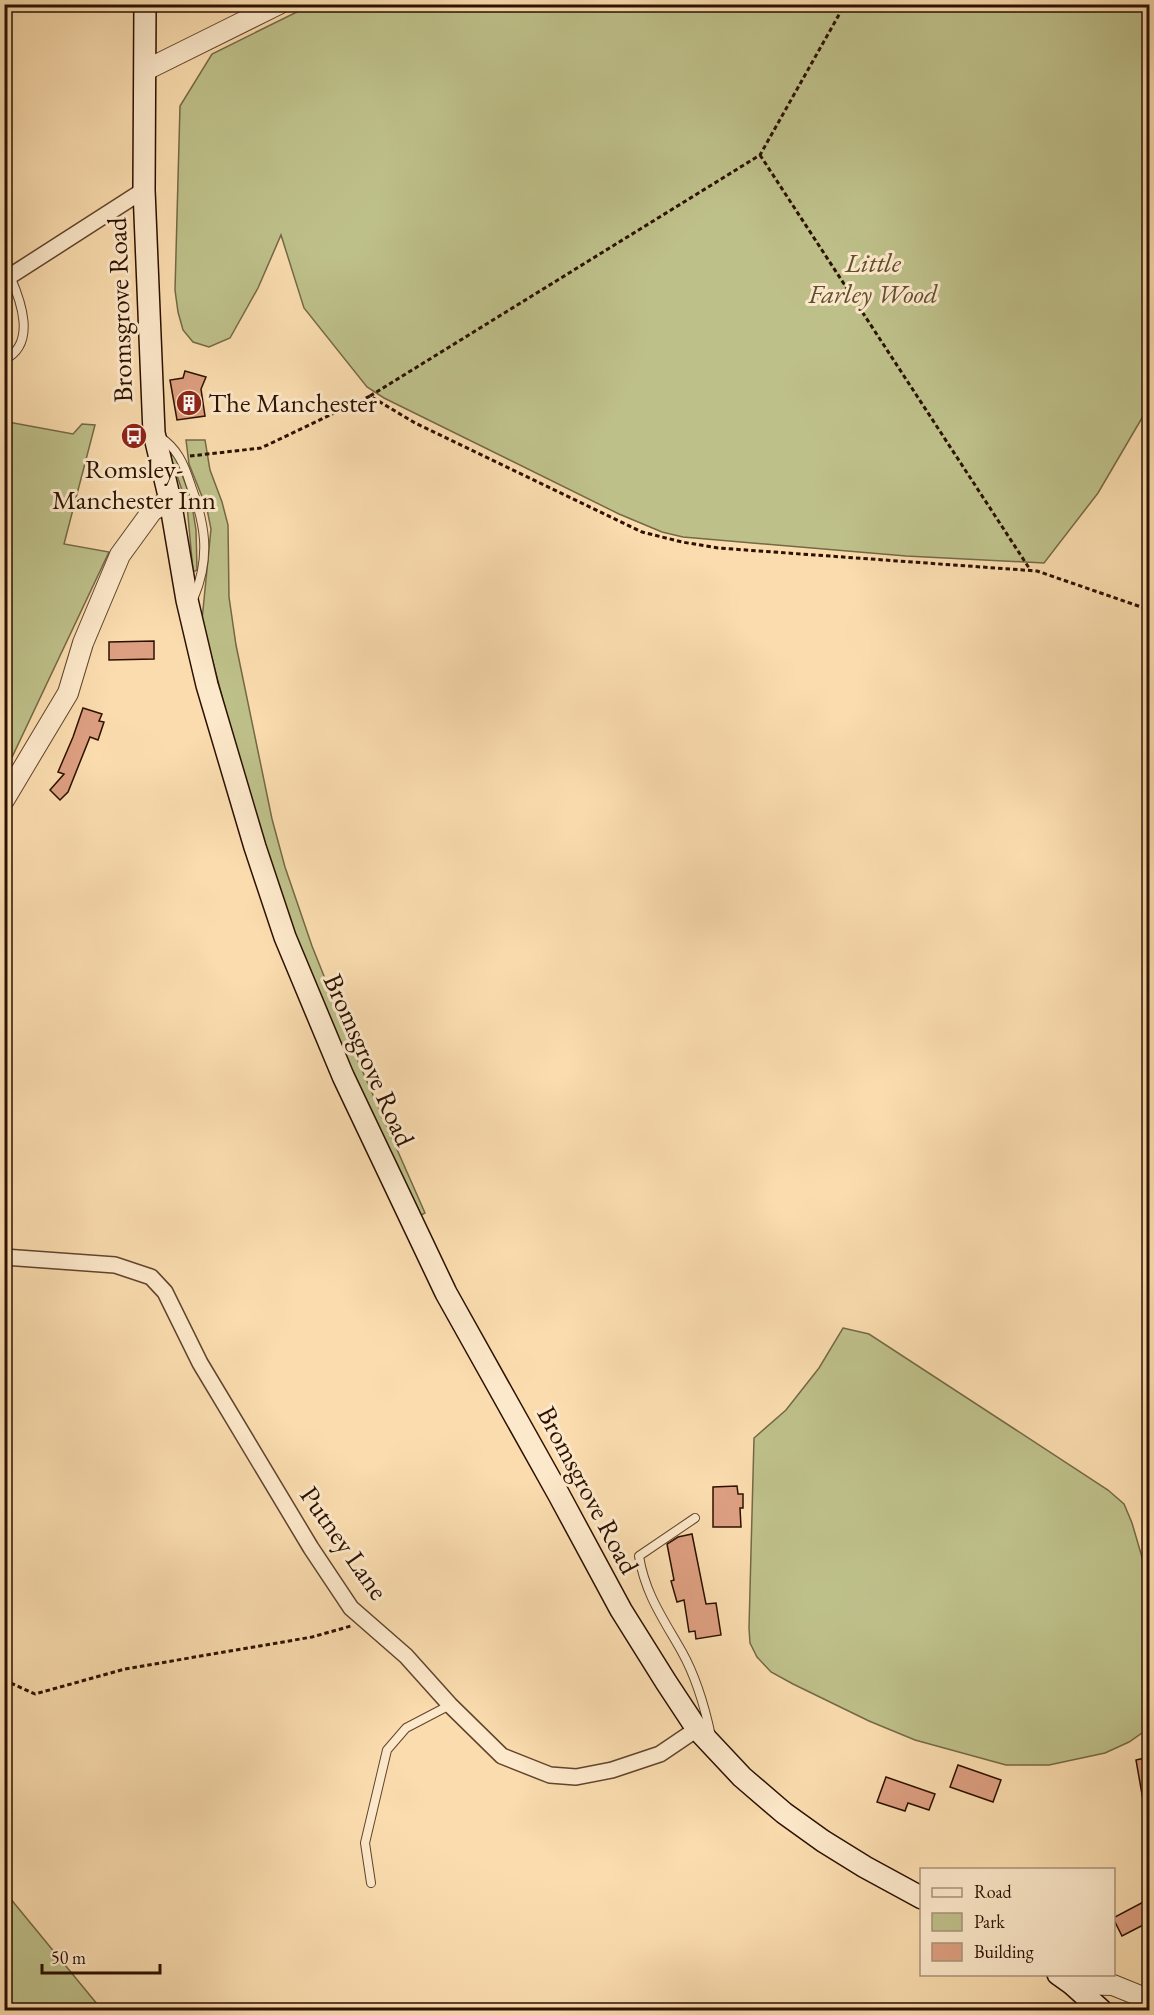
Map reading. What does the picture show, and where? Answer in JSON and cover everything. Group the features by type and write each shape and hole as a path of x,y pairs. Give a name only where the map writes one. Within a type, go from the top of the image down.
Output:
{"main road":[{"name":"Bromsgrove Road","path":"145,4 144,190 154,433 170,500 187,600 207,685 255,847 285,937 343,1076 446,1293 621,1610 697,1729 742,1777 784,1813 823,1841 920,1897"},
{"path":"1065,1979 1101,2010"}],"street":[{"path":"146,70 279,4"},
{"path":"7,278 144,190"},
{"path":"4,800 68,693 83,643 120,555 152,511 170,500"},
{"name":"Putney Lane","path":"4,1257 115,1265 151,1277 165,1292 200,1364 311,1548 351,1608 406,1656 450,1705 502,1756 550,1775 576,1777 612,1770 660,1754 697,1729"},
{"path":"1065,1979 1113,1985 1149,2000"}],"lane":[{"path":"4,360 20,347 24,319 20,298 7,278"},
{"path":"154,433 171,444 184,466 200,511 204,531 204,561 200,581 194,597 187,600"},
{"path":"695,1518 639,1556 656,1609 692,1673 713,1746"},
{"path":"371,1883 365,1843 387,1750 406,1728 450,1705"}],"path":[{"path":"179,458 261,448 370,396 760,155 845,4"},
{"path":"760,155 1031,571"},
{"path":"370,396 415,423 642,532 718,548 1037,571 1149,610"},
{"path":"4,1680 34,1694 125,1669 312,1637 367,1622"}],"green space":[{"name":"Little Farley Wood","path":"313,4 1149,5 1149,406 1098,493 1044,563 906,556 683,537 662,532 619,514 384,398 367,387 304,308 281,235 258,288 230,338 209,347 193,342 183,330 175,290 180,106 212,54"},
{"path":"8,422 73,434 82,424 95,425 64,544 109,552 6,770 4,769 4,431"},
{"path":"186,440 205,440 210,470 228,525 229,597 236,645 272,819 285,867 312,946 358,1061 425,1213 418,1217 350,1073 294,935 237,754 202,620 211,529 207,509 189,464"},
{"path":"170,455 175,456 191,499 196,530 197,570 195,571 193,571 187,505"},
{"path":"843,1328 869,1334 1108,1490 1124,1504 1149,1581 1149,1728 1129,1742 1105,1753 1049,1765 1006,1765 915,1740 869,1721 771,1672 757,1657 750,1643 749,1628 754,1438 786,1410 819,1368"},
{"path":"5,1892 102,2010 5,2010"}],"building":[{"name":"The Manchester","path":"185,371 206,377 201,389 205,416 177,420 170,380 183,378"},
{"path":"154,641 154,659 109,660 109,642"},
{"path":"83,708 102,714 99,721 104,722 98,740 90,737 68,792 60,800 50,790 64,774 58,772"},
{"path":"737,1486 738,1494 743,1494 743,1508 740,1508 741,1527 713,1527 713,1487"},
{"path":"692,1534 706,1604 716,1603 721,1635 696,1639 695,1631 689,1632 684,1600 677,1602 671,1581 674,1580 667,1544 678,1537"},
{"path":"1149,1757 1149,1799 1143,1800 1136,1760"},
{"path":"958,1765 1001,1780 993,1802 950,1787"},
{"path":"886,1777 935,1794 929,1810 908,1803 905,1811 877,1802"},
{"path":"1149,1899 1149,1922 1122,1936 1115,1917"}],"place":[{"name":"The Manchester","path":"189,403"},
{"name":"Romsley- Manchester Inn","path":"134,436"}]}
